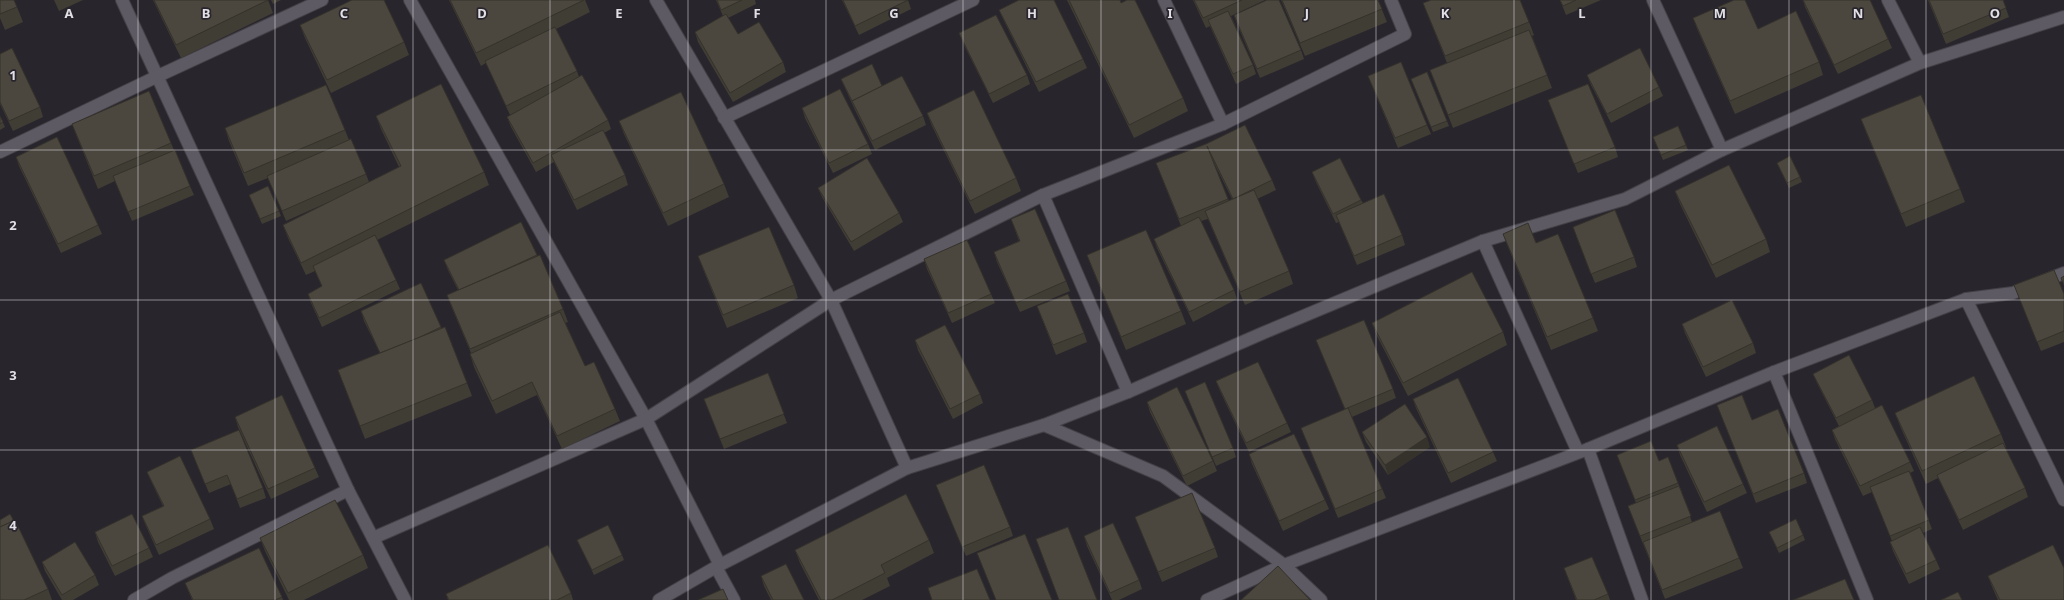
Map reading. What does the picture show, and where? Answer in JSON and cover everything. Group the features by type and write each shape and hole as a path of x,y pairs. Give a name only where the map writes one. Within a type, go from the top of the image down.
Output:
{"street":[{"path":"122,0 348,490 405,600"},
{"path":"0,152 158,76 322,0"},
{"path":"410,0 646,419 734,600"},
{"path":"656,0 830,300 907,468"},
{"path":"724,118 973,0"},
{"path":"1164,0 1223,124"},
{"path":"373,538 646,419 830,300 1043,195 1223,124 1405,34 1391,0"},
{"path":"1653,0 1722,150"},
{"path":"1888,0 1920,63"},
{"path":"659,600 718,566 907,468 1044,425 1128,392 1263,333 1484,241 1625,199 1722,150 1920,63 2064,17"},
{"path":"1043,195 1128,392"},
{"path":"1484,241 1583,450 1642,600"},
{"path":"1207,600 1284,565 1583,450 1774,372 1966,299 2013,293 2064,273"},
{"path":"1966,299 2064,500"},
{"path":"1774,372 1867,600"},
{"path":"1044,425 1163,476 1284,565 1321,600"},
{"path":"134,600 149,596 172,578 348,490"}],"building":[{"path":"0,0 14,0 17,7 0,14"},
{"path":"154,0 268,0 176,45"},
{"path":"352,0 384,0 404,42 327,80 300,25"},
{"path":"450,0 584,0 476,53"},
{"path":"717,0 742,0 721,10"},
{"path":"843,0 908,0 855,26"},
{"path":"1019,0 1054,0 1083,59 1036,82 999,10"},
{"path":"1069,0 1120,0 1121,3 1127,0 1135,0 1183,98 1129,125"},
{"path":"1194,0 1242,0 1203,18"},
{"path":"1267,0 1279,0 1301,50 1257,69 1234,15"},
{"path":"1282,0 1378,0 1382,9 1300,43"},
{"path":"1431,0 1520,0 1529,22 1445,56 1423,3"},
{"path":"1560,0 1576,0 1563,6"},
{"path":"1734,0 1745,0 1758,29 1796,11 1819,62 1730,101 1693,18"},
{"path":"1803,0 1870,0 1888,39 1834,65"},
{"path":"1929,0 2003,0 2006,8 1943,34"},
{"path":"1228,11 1253,65 1233,74 1208,20"},
{"path":"726,14 738,34 759,22 783,62 730,93 695,32"},
{"path":"996,15 1027,75 989,94 959,33"},
{"path":"555,27 577,71 506,106 485,61"},
{"path":"1529,30 1547,75 1448,115 1430,70"},
{"path":"12,48 40,107 9,121 0,102 0,54"},
{"path":"1640,48 1659,87 1607,114 1587,75"},
{"path":"1401,62 1427,125 1395,138 1368,76"},
{"path":"872,64 882,86 852,101 841,79"},
{"path":"1427,72 1447,121 1431,127 1411,79"},
{"path":"582,75 608,120 533,163 507,117"},
{"path":"902,76 923,116 872,141 852,101"},
{"path":"441,84 484,172 301,263 283,225 401,166 376,116"},
{"path":"1588,84 1615,147 1574,164 1548,100"},
{"path":"326,85 345,130 244,173 225,128"},
{"path":"840,89 868,144 829,163 802,108"},
{"path":"974,90 1016,178 970,201 927,113"},
{"path":"149,91 171,143 94,176 72,124"},
{"path":"681,92 724,184 663,213 619,121"},
{"path":"1921,95 1960,189 1901,214 1861,119"},
{"path":"0,116 3,122 0,124"},
{"path":"1245,125 1272,180 1233,199 1207,146 1228,199 1179,219 1156,163 1206,144"},
{"path":"1678,126 1686,145 1661,155 1653,137"},
{"path":"603,130 625,175 574,200 551,155"},
{"path":"57,137 98,225 58,244 16,157"},
{"path":"351,139 366,174 282,211 267,176"},
{"path":"175,150 190,186 128,212 113,176"},
{"path":"1790,156 1800,177 1787,183 1777,163"},
{"path":"867,158 899,213 851,242 818,188"},
{"path":"1340,158 1361,200 1333,214 1312,172"},
{"path":"1729,165 1766,239 1712,265 1675,191"},
{"path":"268,186 279,211 260,219 249,195"},
{"path":"1254,190 1289,271 1240,292 1205,211"},
{"path":"1384,194 1402,235 1354,256 1336,215"},
{"path":"1035,209 1066,281 1016,303 994,252 1020,241 1011,219"},
{"path":"1615,210 1634,257 1591,274 1573,227"},
{"path":"1199,217 1234,290 1189,312 1154,239"},
{"path":"521,222 537,255 459,290 444,260"},
{"path":"1528,223 1536,243 1558,234 1593,318 1547,337 1503,234"},
{"path":"769,227 794,285 723,315 698,256"},
{"path":"1146,230 1181,311 1121,337 1087,255"},
{"path":"375,235 396,280 319,318 308,294 322,286 313,266"},
{"path":"967,240 991,294 948,313 924,259"},
{"path":"540,255 563,309 470,349 447,295"},
{"path":"2054,270 2064,294 2064,331 2037,342 2014,285"},
{"path":"1472,272 1503,332 1403,383 1372,323"},
{"path":"2064,276 2064,285 2061,278"},
{"path":"421,283 441,327 380,353 361,311"},
{"path":"1068,294 1084,333 1053,345 1037,306"},
{"path":"1732,300 1753,343 1703,367 1682,324"},
{"path":"560,312 585,366 594,362 615,409 557,436 532,382 492,401 470,354"},
{"path":"1364,320 1393,389 1345,409 1316,340"},
{"path":"945,325 980,394 950,409 915,340"},
{"path":"445,327 467,383 360,426 338,370"},
{"path":"1849,355 1872,400 1836,418 1813,374"},
{"path":"1258,362 1287,423 1246,443 1216,381"},
{"path":"768,373 784,414 720,439 704,399"},
{"path":"1974,376 2001,434 1922,471 1895,413"},
{"path":"1458,378 1493,452 1448,473 1413,399"},
{"path":"1205,382 1233,448 1212,457 1185,391"},
{"path":"1177,387 1213,461 1183,476 1147,402"},
{"path":"282,395 315,468 268,489 235,417"},
{"path":"1742,395 1752,420 1778,409 1804,473 1753,494 1717,405"},
{"path":"1405,404 1427,437 1385,465 1362,432"},
{"path":"1882,405 1910,462 1860,486 1832,430"},
{"path":"1348,408 1382,489 1335,509 1301,428"},
{"path":"1717,426 1743,484 1704,502 1677,445"},
{"path":"239,430 263,488 237,499 227,475 205,484 191,450"},
{"path":"1294,434 1325,500 1279,521 1249,454"},
{"path":"1651,441 1659,461 1668,457 1678,483 1635,500 1617,455"},
{"path":"2003,443 2025,488 1959,520 1937,475"},
{"path":"180,456 210,519 156,545 142,516 164,506 147,472"},
{"path":"984,465 1010,527 962,547 936,485"},
{"path":"1909,471 1929,520 1890,536 1870,487"},
{"path":"1679,486 1691,516 1640,536 1628,506"},
{"path":"1192,493 1215,548 1158,572 1135,517"},
{"path":"906,494 929,540 881,565 885,573 832,600 821,600 795,550"},
{"path":"335,500 363,555 288,593 260,538"},
{"path":"1720,511 1739,558 1662,590 1643,542"},
{"path":"10,514 14,521 0,527 0,520"},
{"path":"132,514 149,548 112,566 95,532"},
{"path":"1796,519 1803,535 1777,548 1769,532"},
{"path":"15,520 48,589 24,600 0,600 0,527"},
{"path":"1113,523 1139,580 1110,593 1084,536"},
{"path":"608,525 622,555 592,570 577,540"},
{"path":"1068,527 1097,600 1059,600 1036,539"},
{"path":"1920,527 1936,560 1906,574 1890,542"},
{"path":"1025,534 1052,600 996,600 977,553"},
{"path":"75,542 95,575 62,595 42,562"},
{"path":"548,545 571,593 557,600 449,600 446,594"},
{"path":"2053,545 2064,568 2064,600 2000,600 1988,576"},
{"path":"259,548 282,597 275,600 193,600 185,583"},
{"path":"1592,557 1608,594 1594,600 1577,600 1564,568"},
{"path":"786,564 804,600 773,600 761,576"},
{"path":"1278,566 1310,600 1241,600"},
{"path":"977,569 990,600 932,600 928,588"},
{"path":"1845,579 1854,600 1793,600"},
{"path":"723,589 728,600 698,600"},
{"path":"1958,592 1962,600 1941,600"}]}
